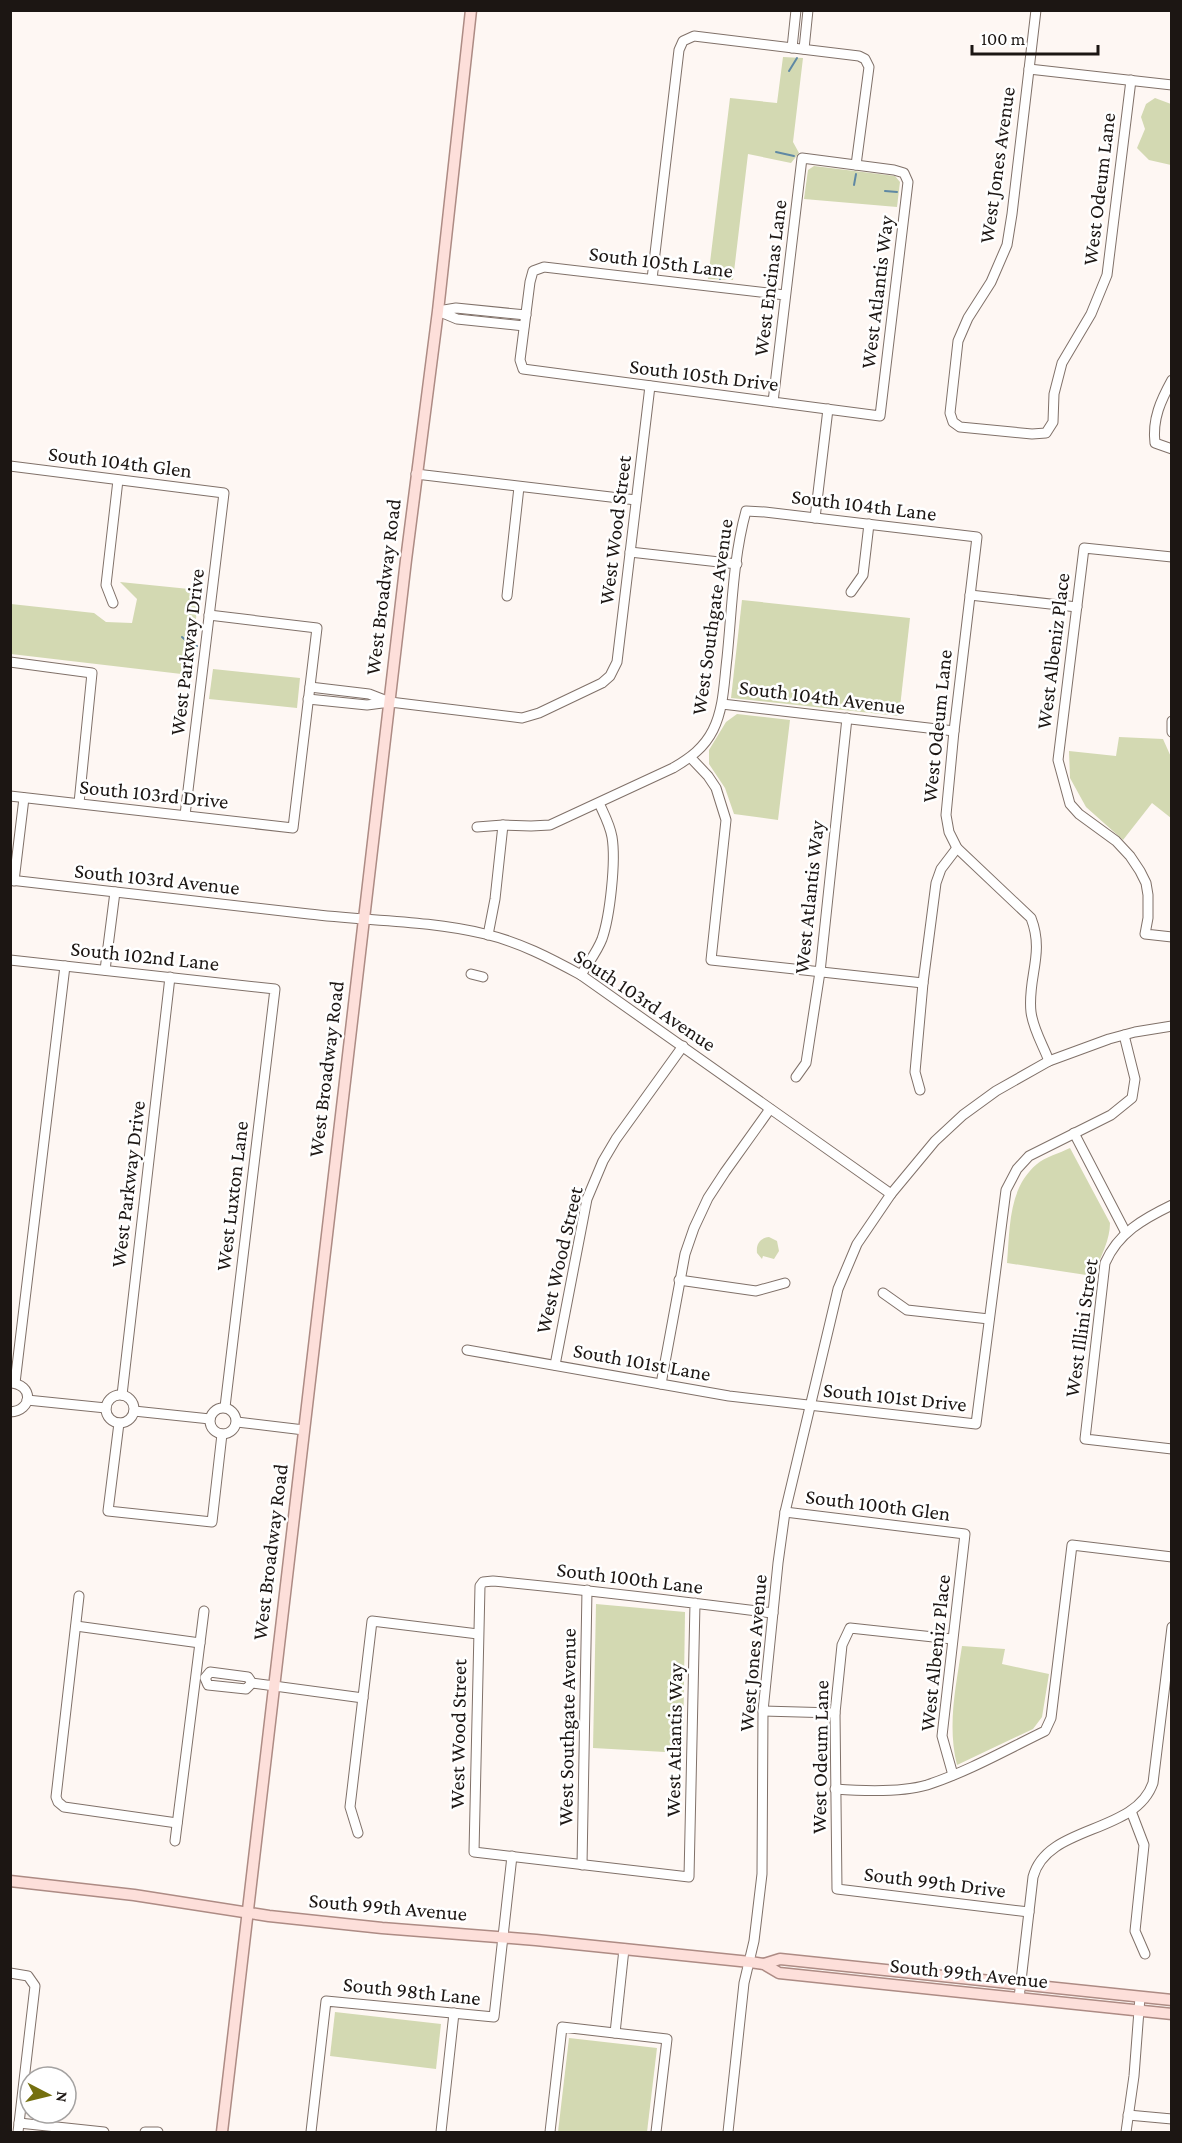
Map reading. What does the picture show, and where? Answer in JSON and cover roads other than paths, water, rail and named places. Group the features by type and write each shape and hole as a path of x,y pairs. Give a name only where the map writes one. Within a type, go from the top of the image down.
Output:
{"main road":[{"name":"West Broadway Road","path":"222,2133 363,919 416,474 438,311 471,10"},
{"name":"South 99th Avenue","path":"10,1881 134,1895 248,1913 382,1928 502,1937 750,1962 764,1964 779,1973 1172,2014"},
{"name":"South 99th Avenue","path":"764,1964 780,1959 1172,2000"}],"street":[{"path":"792,48 796,10"},
{"path":"804,49 808,10"},
{"name":"West Jones Avenue","path":"1036,13 1007,245 991,282 968,318 958,341 950,413 953,422 960,427 1032,434 1046,433"},
{"path":"652,279 679,50 683,41 694,36 859,56 865,59 869,67 856,165"},
{"path":"1029,69 1172,84"},
{"name":"West Odeum Lane","path":"1046,433 1053,422 1054,394 1062,363 1091,314 1107,275 1131,80"},
{"name":"West Encinas Lane","path":"773,402 802,158 856,165"},
{"name":"West Atlantis Way","path":"856,165 904,173 908,182 880,416"},
{"name":"South 105th Lane","path":"526,315 533,271 544,267 785,295"},
{"path":"456,308 526,315 524,326 457,319 438,311 456,308"},
{"name":"South 105th Drive","path":"524,326 520,360 523,369 880,416"},
{"path":"1172,380 1159,404 1154,431 1155,443 1172,449"},
{"name":"West Wood Street","path":"390,702 522,718 539,713 610,676 617,662 650,386"},
{"path":"815,518 828,409"},
{"name":"South 104th Glen","path":"10,466 224,493"},
{"path":"416,474 636,500"},
{"path":"112,603 106,585 118,480"},
{"path":"507,596 519,487"},
{"name":"West Parkway Drive","path":"185,815 224,493"},
{"name":"South 104th Lane","path":"746,511 977,537"},
{"name":"West Southgate Avenue","path":"691,758 703,746 712,731 722,704 737,564 746,511"},
{"path":"851,592 863,575 868,524"},
{"name":"West Odeum Lane","path":"957,848 949,832 946,815 977,537"},
{"name":"West Albeniz Place","path":"1172,558 1084,548 1058,760 1070,804 1079,814 1116,841 1140,871 1146,883 1148,895 1145,934 1172,937"},
{"path":"630,552 737,564"},
{"path":"970,596 1077,607"},
{"path":"209,615 317,628 308,699 367,705 390,702"},
{"path":"10,662 92,673 79,803"},
{"path":"310,687 369,694 390,702"},
{"name":"South 103rd Drive","path":"10,796 293,828 308,699"},
{"name":"South 104th Avenue","path":"722,704 954,731"},
{"name":"West Atlantis Way","path":"796,1077 806,1063 820,972 847,718"},
{"path":"1172,721 1172,732"},
{"path":"477,827 550,825 691,758 716,788 726,820 711,960 923,983"},
{"path":"12,881 24,798"},
{"path":"581,975 602,939 607,920 612,878 613,840 599,802"},
{"path":"488,934 495,899 503,825"},
{"path":"920,1090 915,1072 923,983 936,883 941,869 957,848 1031,918 1037,933 1037,946 1031,1013 1049,1061"},
{"name":"South 103rd Avenue","path":"12,881 438,926 488,934 537,952 581,975 891,1194"},
{"path":"105,970 115,892"},
{"name":"South 102nd Lane","path":"10,960 274,990"},
{"path":"10,1417 11,1412 22,1409 27,1400 27,1393 23,1387 13,1383 65,966"},
{"path":"471,974 483,977"},
{"name":"West Parkway Drive","path":"122,1395 170,977"},
{"name":"West Luxton Lane","path":"225,1407 274,990"},
{"path":"891,1194 935,1141 963,1115 996,1091 1049,1061 1080,1048 1124,1035 1172,1026"},
{"path":"883,1293 907,1310 989,1319 1006,1190 1017,1169 1029,1156 1111,1115 1132,1098 1134,1088 1132,1066 1124,1035"},
{"name":"West Wood Street","path":"555,1365 587,1199 603,1161 616,1139 683,1046"},
{"path":"661,1384 679,1280 688,1245 708,1198 770,1109"},
{"path":"1074,1133 1126,1233"},
{"name":"West Jones Avenue","path":"728,2133 744,1983 750,1962 764,1854 763,1711 772,1613 785,1512 838,1289 857,1244 891,1194"},
{"name":"West Illini Street","path":"1172,1205 1143,1220 1126,1233 1110,1253 1104,1272 1085,1438 1172,1449"},
{"path":"679,1280 756,1291 785,1282"},
{"name":"South 101st Drive","path":"811,1406 976,1424 989,1319"},
{"name":"South 101st Lane","path":"467,1350 661,1384 811,1406"},
{"path":"122,1395 132,1402 134,1411 127,1421 118,1423 111,1419 106,1408 110,1399 122,1395"},
{"path":"27,1400 106,1408"},
{"path":"225,1407 234,1412 237,1422 230,1432 222,1434 212,1427 210,1419 215,1410 225,1407"},
{"path":"134,1411 210,1419"},
{"path":"237,1422 304,1430"},
{"path":"118,1423 108,1510 212,1522 222,1434"},
{"name":"South 100th Glen","path":"785,1512 965,1534"},
{"name":"West Albeniz Place","path":"953,1775 942,1736 965,1534"},
{"path":"834,1789 861,1790 924,1785 953,1775 1045,1731 1051,1718 1072,1545 1172,1557"},
{"name":"West Wood Street","path":"483,1582 480,1586 478,1634 474,1852 512,1856"},
{"name":"South 100th Lane","path":"483,1582 587,1590 772,1613"},
{"name":"West Southgate Avenue","path":"582,1865 587,1590"},
{"path":"79,1596 58,1802 64,1807 177,1823"},
{"name":"West Atlantis Way","path":"582,1865 689,1877 695,1603"},
{"path":"175,1841 200,1677 200,1643 204,1611"},
{"path":"358,1833 350,1807 372,1621 478,1634"},
{"path":"76,1626 200,1643"},
{"path":"1019,1998 1035,1870 1042,1857 1050,1849 1131,1811 1150,1793 1172,1627"},
{"name":"West Odeum Lane","path":"837,1888 834,1789 835,1713 842,1645 850,1628 952,1639"},
{"path":"200,1677 210,1672 248,1677 252,1683 363,1698"},
{"path":"763,1711 835,1713"},
{"path":"1131,1811 1144,1845 1135,1931 1145,1954"},
{"path":"502,1937 512,1856 582,1865"},
{"name":"South 99th Drive","path":"837,1888 1029,1912"},
{"name":"South 98th Lane","path":"311,2133 326,2001 494,2017 502,1937"},
{"path":"615,2033 624,1949"},
{"path":"10,1973 28,1976 35,1986 18,2128 104,2133"},
{"path":"1126,2133 1140,1997"},
{"path":"441,2133 453,2013"},
{"path":"550,2133 562,2027 667,2038 656,2133"},
{"path":"1128,2115 1172,2119"},
{"path":"145,2133 158,2133"}],"waterway":[{"path":"789,71 797,58"},
{"path":"776,152 794,156"},
{"path":"854,185 856,174"},
{"path":"885,191 897,192"},
{"path":"720,279 721,271"},
{"path":"182,637 191,645 197,646"}]}
